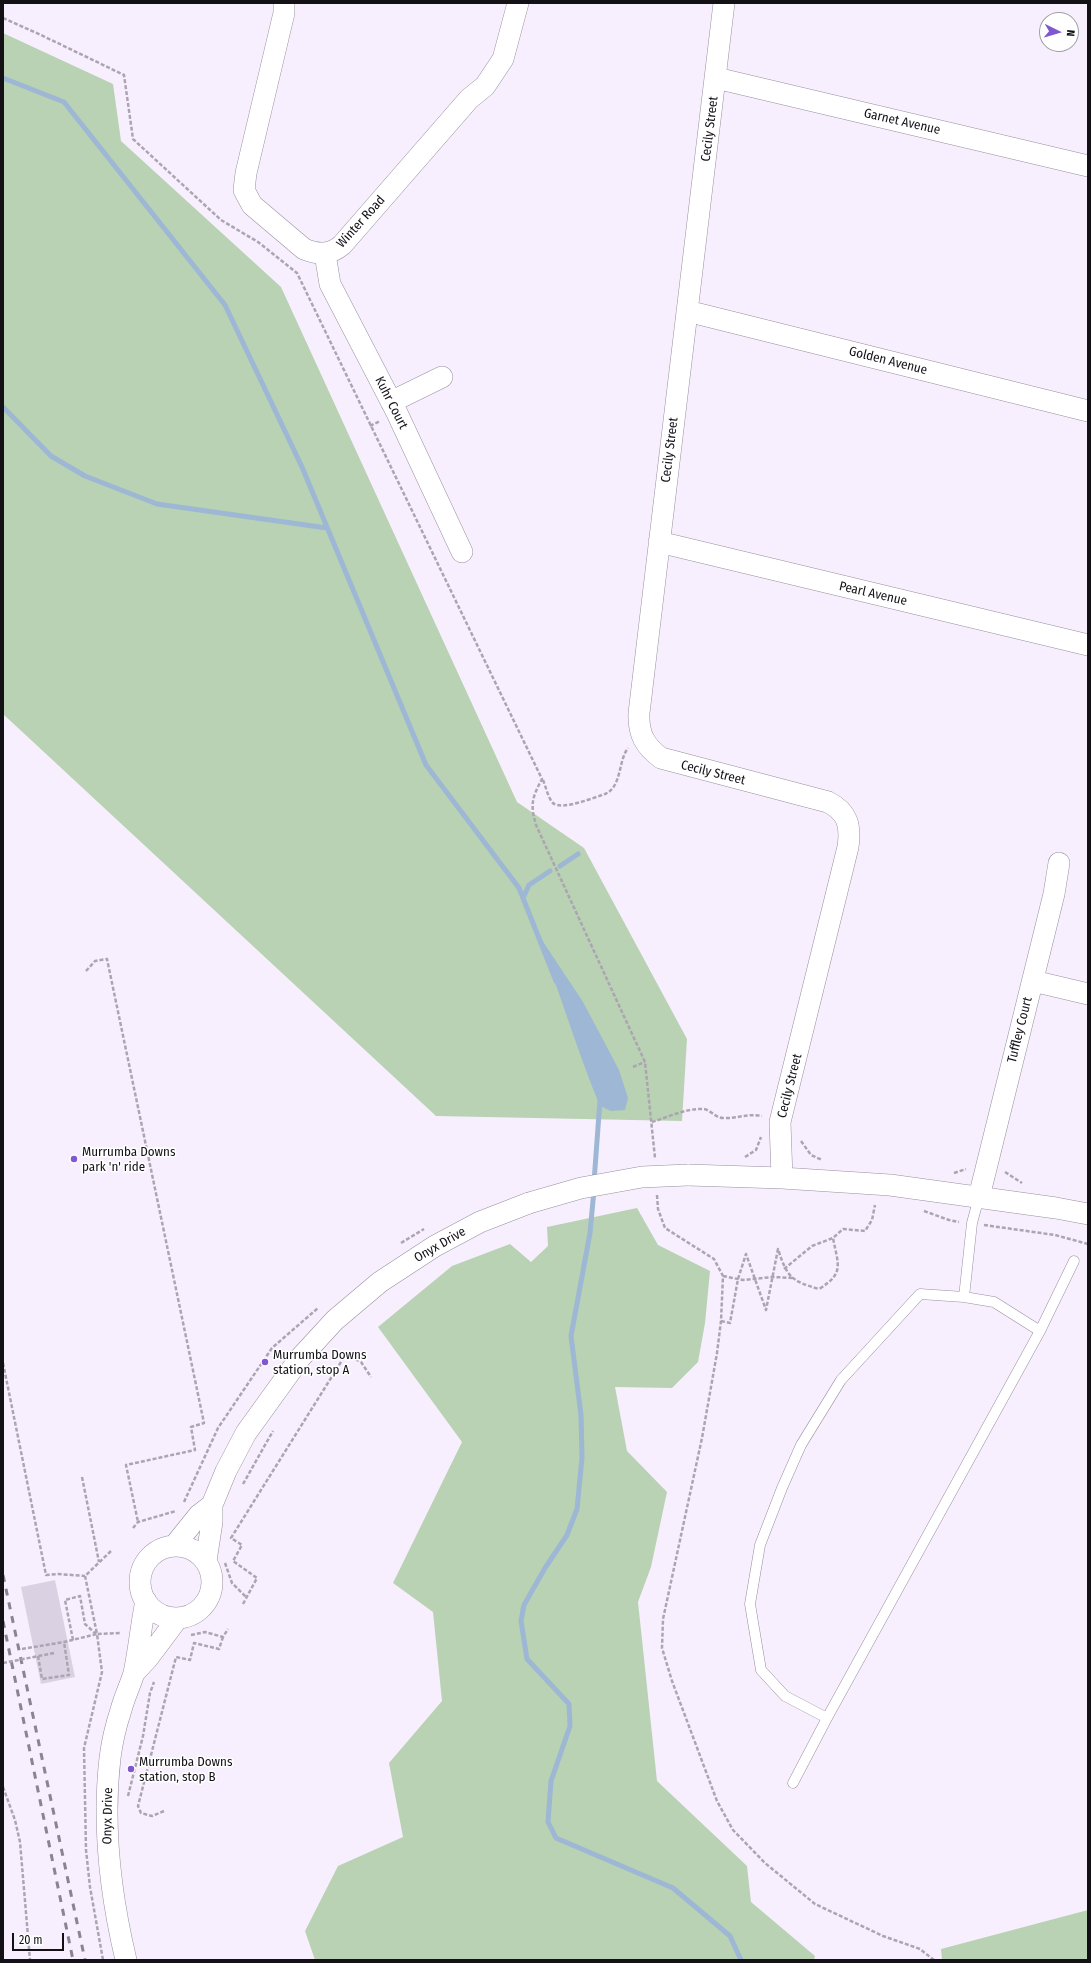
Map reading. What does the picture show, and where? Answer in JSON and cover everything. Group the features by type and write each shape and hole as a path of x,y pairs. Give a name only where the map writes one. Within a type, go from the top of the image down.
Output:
{"street":[{"name":"Winter Road","path":"284,3 284,13 246,173 244,190 252,205 304,249 314,253 325,254 335,251 342,245 469,99 485,86 503,59 518,3"},
{"name":"Cecily Street","path":"724,3 638,713 638,727 642,739 651,750 661,758 671,762 828,802 838,807 845,814 849,824 848,847 780,1122 768,1134 782,1178"},
{"name":"Garnet Avenue","path":"716,78 1088,166"},
{"name":"Kuhr Court","path":"325,254 330,284 391,402 462,552"},
{"name":"Golden Avenue","path":"687,310 1088,411"},
{"path":"391,402 442,378"},
{"name":"Pearl Avenue","path":"659,542 1088,645"},
{"name":"Tuffley Court","path":"979,1197 1054,894 1059,863"},
{"path":"1033,981 1088,994"},
{"name":"Onyx Drive","path":"215,1561 212,1505 226,1471 246,1433 300,1358 335,1320 380,1282 435,1246 480,1222 529,1203 581,1188 642,1177 688,1175 782,1178"},
{"path":"782,1178 890,1185 1088,1214"},
{"name":"Onyx Drive","path":"174,1546 199,1515 212,1505"},
{"path":"174,1546 192,1549 215,1561 212,1584 207,1601 194,1613 178,1618 160,1614 146,1601 141,1584 144,1566 149,1558 165,1548 174,1546"},
{"name":"Onyx Drive","path":"126,1960 117,1924 111,1888 106,1843 106,1799 115,1734 120,1711 134,1673 142,1636 146,1601"},
{"name":"Onyx Drive","path":"134,1673 148,1658 178,1618"}],"lane":[{"path":"964,1297 972,1223 979,1197"},
{"path":"793,1782 1040,1331 1074,1261"},
{"path":"827,1718 785,1696 761,1670 750,1604 760,1545 782,1488 802,1445 841,1380 920,1294 964,1297 994,1302 1040,1331"}],"path":[{"path":"3,18 41,34 124,75 133,139 221,220 258,242 297,273 553,803 557,806 573,804 611,791 615,785 623,754 631,745 642,739"},
{"path":"542,780 535,793 532,809 536,825 645,1062 652,1122 686,1112 705,1109 720,1118 737,1118 751,1114 764,1117 763,1123"},
{"path":"86,971 95,961 107,959 204,1423 191,1427 195,1450 126,1465 138,1522"},
{"path":"633,1067 645,1062"},
{"path":"744,1158 756,1150 768,1134 800,1139 811,1155 820,1160 828,1160"},
{"path":"951,1174 964,1170 970,1165 1008,1173 1013,1178 1027,1183"},
{"path":"867,1204 882,1205"},
{"path":"784,1269 812,1246 834,1238 843,1229 865,1232 872,1220 875,1205"},
{"path":"658,1210 665,1228 714,1260 722,1276 721,1321 702,1438 663,1619 662,1648 672,1681 717,1801 733,1830 765,1863 815,1904 883,1936 920,1949 934,1960"},
{"path":"922,1210 949,1220 1055,1235 1088,1244"},
{"path":"721,1321 730,1323 738,1279 746,1254 766,1310 778,1249 784,1269 798,1283 819,1289 833,1280 839,1267 834,1238"},
{"path":"722,1276 755,1280 773,1277 793,1278"},
{"path":"243,1604 257,1578 233,1561 242,1545 231,1538 346,1354 361,1362 371,1376"},
{"path":"3,1363 46,1575 58,1574 85,1576 111,1551"},
{"path":"242,1485 276,1426"},
{"path":"82,1477 99,1562"},
{"path":"133,1528 138,1522 180,1510"},
{"path":"215,1561 232,1583 246,1597"},
{"path":"85,1576 97,1634"},
{"path":"73,1640 65,1600 80,1596 85,1624 97,1634 126,1633"},
{"path":"164,1811 152,1816 141,1813 138,1806 176,1657 190,1660 194,1643 219,1649 223,1637 228,1629"},
{"path":"188,1636 205,1632 223,1637"},
{"path":"22,1649 86,1637"},
{"path":"38,1656 42,1680 69,1675 64,1642"},
{"path":"3,1663 54,1653"},
{"path":"127,1798 143,1736 150,1693 155,1678"},
{"path":"3,1787 15,1820 20,1842 30,1960"}],"green space":[{"path":"3,33 113,84 121,141 281,287 517,802 584,848 687,1039 682,1121 436,1116 3,714"},
{"path":"637,1208 658,1245 710,1271 705,1323 698,1362 672,1388 615,1387 627,1451 667,1492 651,1567 638,1602 657,1781 747,1866 751,1902 815,1956 814,1960 315,1960 305,1931 338,1866 403,1837 389,1763 442,1701 433,1612 393,1583 462,1442 378,1327 452,1266 510,1244 531,1262 548,1246 547,1227"},
{"path":"1088,1910 1088,1960 942,1960 941,1949"}],"water":[{"path":"536,931 583,1002 619,1070 628,1098 625,1110 611,1111 600,1106"}],"building":[{"path":"55,1580 75,1677 41,1684 21,1587"}],"waterway":[{"path":"3,78 64,102 225,305 302,467 426,765 519,888 556,981"},
{"path":"3,407 51,456 85,476 157,504 327,528"},
{"path":"560,866 578,854"},
{"path":"523,898 529,885 550,871"},
{"path":"594,1182 600,1100"},
{"path":"594,1190 590,1233 571,1336 581,1415 582,1458 577,1509 567,1535 545,1568 524,1605 521,1621 527,1659 569,1704 570,1726 551,1781 548,1822 556,1838 673,1888 730,1936 741,1960"}],"railway":[{"path":"3,1575 85,1960"},
{"path":"3,1621 73,1960"}],"place":[{"name":"Murrumba Downs park 'n' ride","path":"74,1159"},
{"name":"Murrumba Downs station, stop A","path":"265,1362"},
{"name":"Murrumba Downs station, stop B","path":"131,1769"}]}
